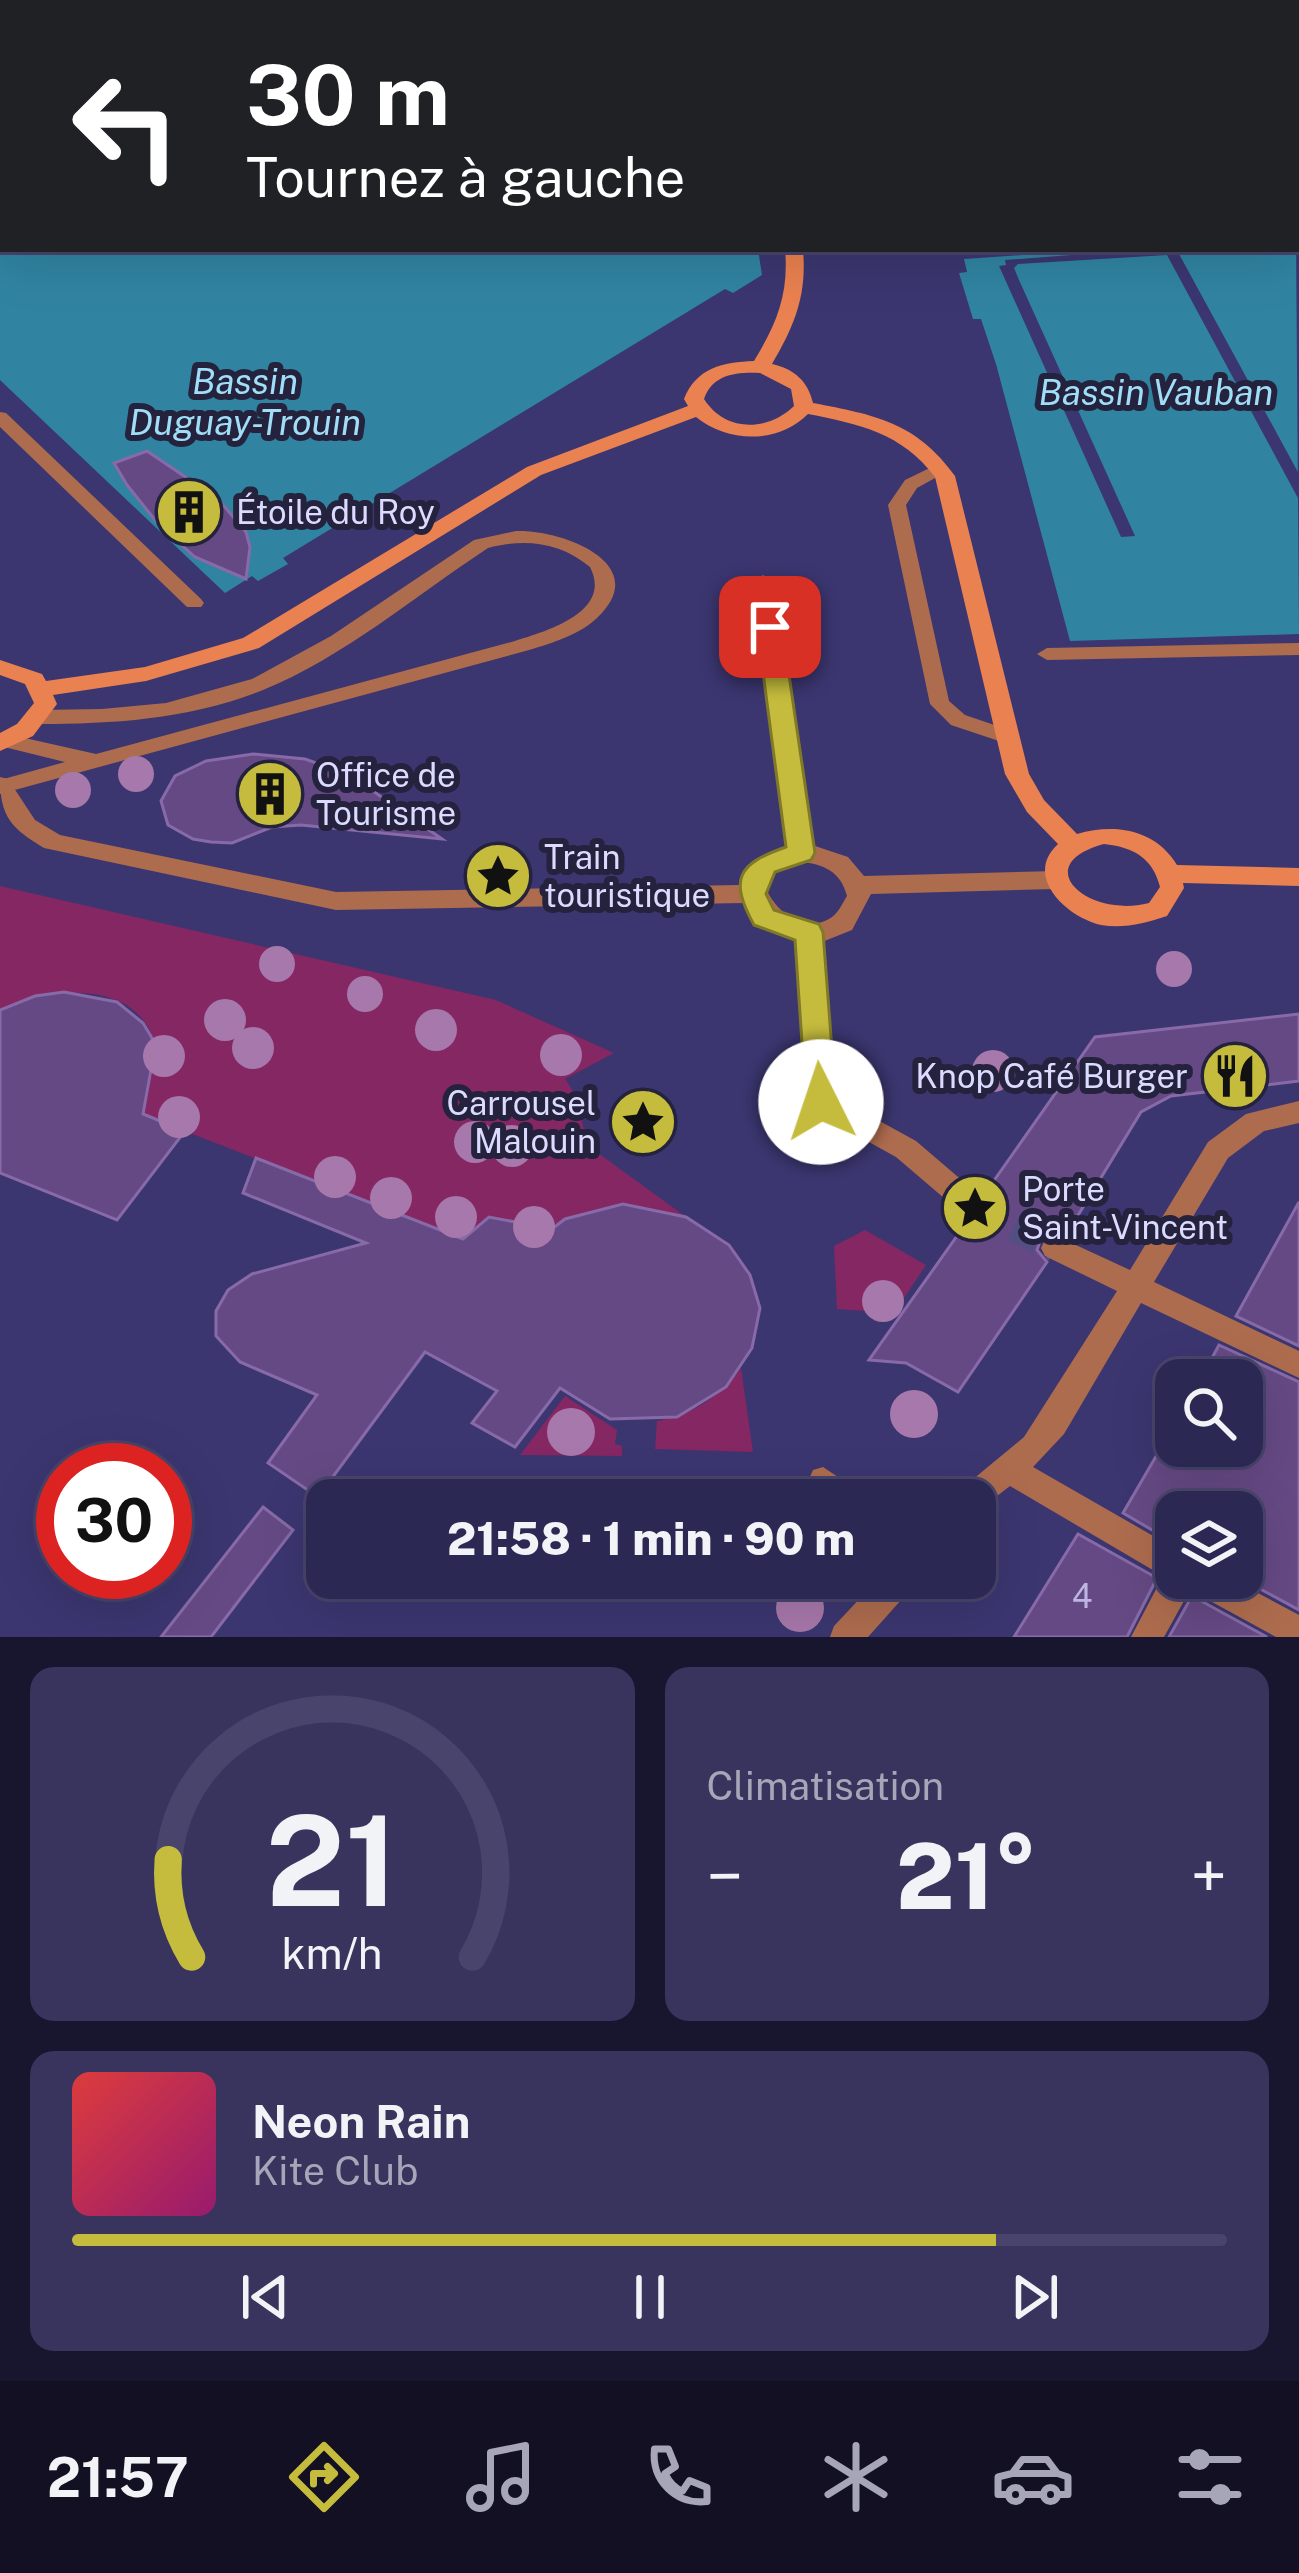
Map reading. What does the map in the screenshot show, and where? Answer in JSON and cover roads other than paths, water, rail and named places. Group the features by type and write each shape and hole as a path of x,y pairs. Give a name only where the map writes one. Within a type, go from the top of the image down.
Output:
{"main road":[{"path":"760,367 795,302 799,288 794,252"},
{"path":"760,367 777,371 800,387 804,406 788,423 758,430 722,426 698,409 694,399 703,381 727,369 760,367"},
{"path":"804,406 899,431 914,438 940,469 1017,774 1035,806 1072,843"},
{"path":"42,689 146,674 250,644 534,471 698,409"},
{"path":"0,667 21,671 42,689 46,704 38,717 4,742"},
{"path":"1104,835 1139,842 1165,861 1171,874 1168,900 1158,910 1126,920 1088,913 1061,892 1054,866 1072,843 1104,835"},
{"path":"1171,874 1299,877"}],"street":[{"path":"763,581 801,853"},
{"path":"0,786 26,826 53,842 337,901 752,894"},
{"path":"801,853 831,858 857,885 859,896 849,917 809,932 764,917 752,894 752,883 765,865 801,853"},
{"path":"857,885 1055,880"},
{"path":"809,932 821,1102 906,1149 975,1208"},
{"path":"995,1479 1035,1448 1053,1424 1218,1150 1256,1122 1299,1112"},
{"path":"1054,1248 1299,1365"},
{"path":"1007,1468 1155,1554"},
{"path":"846,1637 881,1599"},
{"path":"1147,1637 1167,1599"},
{"path":"1238,1599 1299,1632"}],"lane":[{"path":"0,417 194,603"},
{"path":"940,469 911,484 897,506 940,704 958,720 1008,737"},
{"path":"0,786 559,633 588,615 603,598 606,579 595,559 568,545 511,536 481,544 289,670 252,686 129,716 38,717"},
{"path":"1047,654 1299,650"},
{"path":"4,742 59,755 113,757"}],"water":[{"name":"Bassin Duguay-Trouin","path":"0,252 758,252 762,275 733,293 725,289 283,558 288,564 258,581 252,576 225,593 0,380"},
{"name":"Bassin Vauban","path":"1066,252 1296,252 1299,634 1070,641 996,364 981,319 973,319 959,273 967,272 964,259"}],"tunnel":[{"path":"975,1208 1055,1248"}],"place":[{"name":"Étoile du Roy","path":"189,512"},
{"name":"Office de Tourisme","path":"270,794"},
{"name":"Train touristique","path":"498,876"},
{"name":"Knop Café Burger","path":"1235,1076"},
{"name":"Carrousel Malouin","path":"643,1122"},
{"name":"Porte Saint-Vincent","path":"975,1208"}]}
